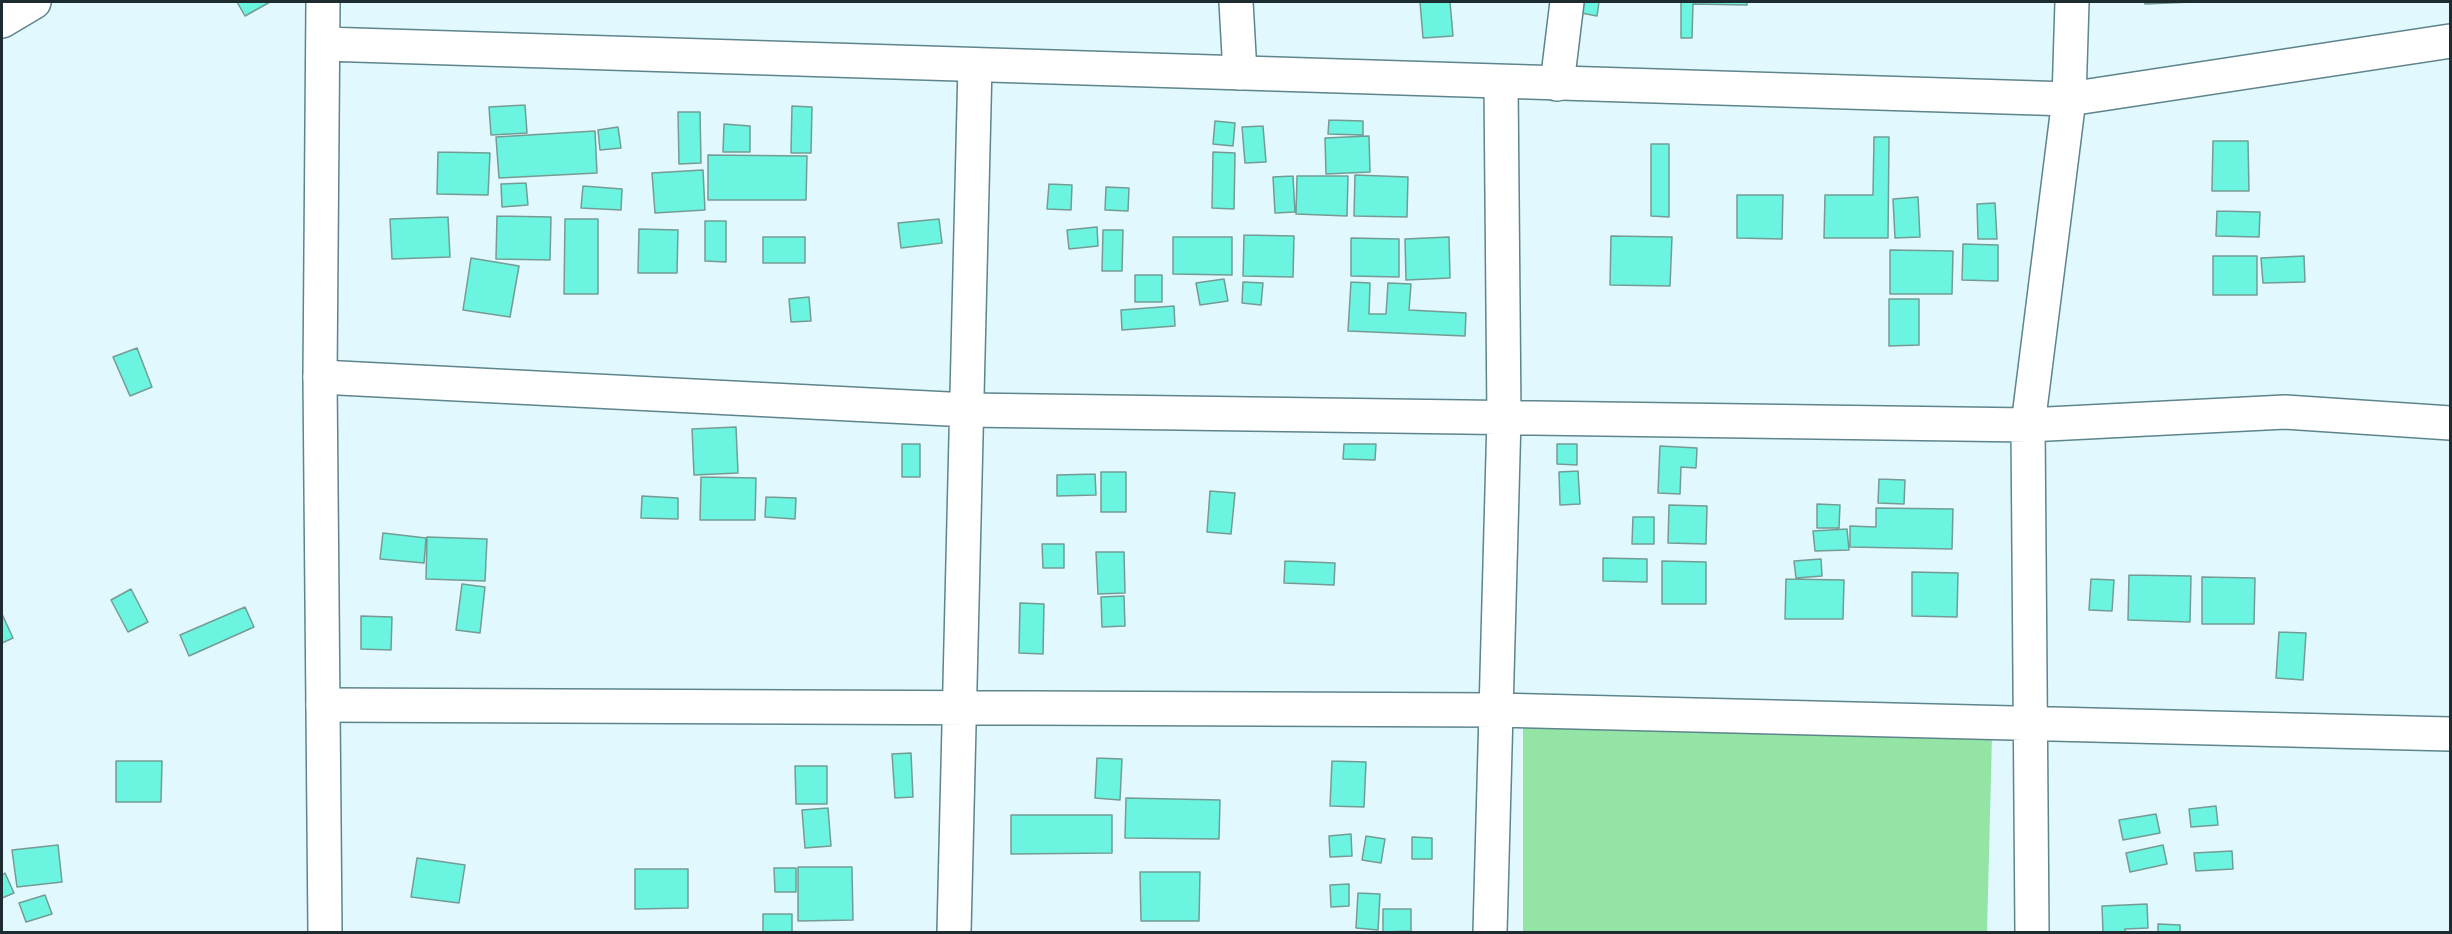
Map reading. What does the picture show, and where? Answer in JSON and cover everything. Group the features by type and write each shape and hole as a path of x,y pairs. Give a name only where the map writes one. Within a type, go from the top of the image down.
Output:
{"street":[{"path":"2,21 34,2"},
{"path":"323,2 320,377 325,933"},
{"path":"1236,2 1239,73"},
{"path":"1557,84 1567,2"},
{"path":"2032,933 2028,425 2069,99 2072,2"},
{"path":"324,44 1501,83 2069,99 2451,41"},
{"path":"954,933 975,65"},
{"path":"1490,933 1504,418 1501,83"},
{"path":"320,377 968,410 2028,425 2285,412 2451,423"},
{"path":"322,705 960,710 1496,710 2451,734"}],"green space":[{"path":"1523,727 1992,737 1987,932 1523,932"}],"building":[{"path":"237,2 270,2 245,16"},
{"path":"1420,2 1450,2 1453,36 1423,38"},
{"path":"1578,2 1599,2 1597,16 1576,12"},
{"path":"1681,2 1747,2 1747,5 1693,4 1692,38 1681,38"},
{"path":"2144,2 2192,2 2145,4"},
{"path":"525,105 527,133 491,135 489,107"},
{"path":"792,106 812,107 811,153 791,153"},
{"path":"678,112 700,112 701,163 679,164"},
{"path":"1329,120 1363,121 1363,135 1328,134"},
{"path":"1215,121 1235,123 1233,146 1213,144"},
{"path":"724,124 750,126 750,152 723,152"},
{"path":"1263,126 1266,162 1245,163 1242,127"},
{"path":"618,127 621,148 600,150 598,130"},
{"path":"595,131 597,173 499,178 496,137"},
{"path":"1369,136 1370,172 1326,174 1325,138"},
{"path":"1874,137 1889,137 1888,238 1824,238 1825,195 1873,195"},
{"path":"2213,141 2248,141 2249,191 2212,191"},
{"path":"1651,144 1669,144 1669,217 1651,216"},
{"path":"438,152 490,153 488,195 437,194"},
{"path":"1213,152 1235,153 1234,209 1212,208"},
{"path":"708,155 807,156 806,200 708,200"},
{"path":"703,170 705,210 655,213 652,173"},
{"path":"1355,175 1408,177 1407,217 1354,216"},
{"path":"1293,176 1295,212 1275,213 1273,177"},
{"path":"1297,176 1348,176 1347,216 1296,214"},
{"path":"526,183 528,205 502,207 501,184"},
{"path":"1049,184 1072,185 1071,210 1047,209"},
{"path":"583,186 622,189 621,210 581,208"},
{"path":"1106,187 1129,188 1128,211 1105,210"},
{"path":"1737,195 1783,195 1782,239 1737,238"},
{"path":"1918,197 1920,237 1895,238 1893,199"},
{"path":"1995,203 1997,239 1978,239 1977,204"},
{"path":"2217,211 2260,212 2259,237 2216,236"},
{"path":"497,216 551,217 550,260 496,259"},
{"path":"448,217 450,257 392,259 390,219"},
{"path":"565,219 598,219 598,294 564,294"},
{"path":"939,219 942,243 901,248 898,223"},
{"path":"705,221 726,221 726,262 705,261"},
{"path":"1097,227 1098,246 1069,249 1067,230"},
{"path":"639,229 678,230 677,273 638,273"},
{"path":"1103,230 1123,230 1122,271 1102,271"},
{"path":"1244,235 1294,236 1293,277 1243,276"},
{"path":"1611,236 1672,237 1670,286 1610,285"},
{"path":"763,237 805,237 805,263 763,263"},
{"path":"1173,237 1232,237 1232,275 1173,274"},
{"path":"1449,237 1450,278 1406,280 1405,239"},
{"path":"1351,238 1399,239 1399,277 1351,276"},
{"path":"1963,244 1998,245 1998,281 1962,280"},
{"path":"1890,250 1953,251 1952,294 1890,294"},
{"path":"2213,256 2257,256 2257,295 2213,295"},
{"path":"2304,256 2305,282 2263,283 2261,258"},
{"path":"471,258 519,266 510,317 463,310"},
{"path":"1135,275 1162,275 1162,302 1135,302"},
{"path":"1224,279 1228,301 1200,305 1196,283"},
{"path":"1243,282 1263,283 1261,305 1242,303"},
{"path":"1351,282 1370,283 1369,314 1386,314 1388,283 1411,284 1409,310 1466,313 1465,336 1348,331"},
{"path":"809,297 811,321 791,322 789,299"},
{"path":"1889,299 1919,299 1919,345 1889,346"},
{"path":"1174,306 1175,326 1122,330 1121,310"},
{"path":"137,348 152,387 130,396 113,357"},
{"path":"736,427 738,473 694,475 692,429"},
{"path":"902,444 920,444 920,477 902,477"},
{"path":"1344,444 1376,444 1375,460 1343,459"},
{"path":"1557,444 1577,444 1577,465 1557,464"},
{"path":"1660,446 1697,448 1696,468 1681,467 1680,494 1658,493"},
{"path":"1578,471 1580,504 1560,505 1559,472"},
{"path":"1101,472 1126,472 1126,512 1101,512"},
{"path":"1095,474 1096,495 1057,496 1057,475"},
{"path":"701,477 756,478 755,520 700,520"},
{"path":"1879,479 1905,480 1904,504 1878,503"},
{"path":"1210,491 1235,493 1231,534 1207,532"},
{"path":"642,496 678,498 678,519 641,518"},
{"path":"766,497 796,498 795,519 765,517"},
{"path":"1817,504 1840,505 1839,528 1817,528"},
{"path":"1669,505 1707,506 1706,544 1668,543"},
{"path":"1876,508 1953,509 1952,549 1850,547 1850,526 1876,527"},
{"path":"1633,517 1654,517 1654,544 1632,544"},
{"path":"1847,529 1849,550 1815,551 1813,531"},
{"path":"383,533 426,538 424,563 380,559"},
{"path":"427,537 487,539 485,581 426,579"},
{"path":"1042,544 1064,544 1064,568 1043,568"},
{"path":"1096,552 1124,552 1125,593 1098,594"},
{"path":"1603,558 1647,559 1647,582 1603,581"},
{"path":"1821,559 1822,576 1796,578 1794,561"},
{"path":"1285,561 1335,563 1334,585 1284,583"},
{"path":"1662,561 1706,562 1706,604 1662,604"},
{"path":"1912,572 1958,573 1957,617 1912,616"},
{"path":"2129,575 2191,576 2190,622 2128,620"},
{"path":"2202,577 2255,578 2254,624 2202,624"},
{"path":"1786,579 1844,580 1843,619 1785,619"},
{"path":"2091,579 2114,580 2112,611 2089,610"},
{"path":"462,584 485,587 480,633 456,630"},
{"path":"131,589 148,622 128,632 111,600"},
{"path":"1124,596 1125,626 1102,627 1101,597"},
{"path":"1020,603 1044,604 1043,654 1019,653"},
{"path":"245,607 254,627 189,656 180,635"},
{"path":"2,614 13,638 2,643"},
{"path":"361,616 392,617 391,650 361,649"},
{"path":"2279,632 2306,633 2303,680 2276,678"},
{"path":"911,753 913,797 895,798 892,754"},
{"path":"1097,758 1122,759 1120,800 1095,798"},
{"path":"116,761 162,761 161,802 116,802"},
{"path":"1332,761 1366,762 1364,807 1330,806"},
{"path":"795,766 827,766 827,804 796,804"},
{"path":"1126,798 1220,800 1219,839 1125,838"},
{"path":"2216,806 2218,825 2191,827 2189,809"},
{"path":"828,808 831,846 805,848 802,810"},
{"path":"2156,814 2160,833 2123,840 2119,820"},
{"path":"1011,815 1112,815 1112,853 1011,854"},
{"path":"1351,834 1352,856 1330,857 1329,836"},
{"path":"1366,836 1385,839 1381,863 1362,860"},
{"path":"1412,837 1432,838 1432,859 1412,859"},
{"path":"58,845 62,882 17,887 12,850"},
{"path":"2163,845 2167,864 2130,872 2126,853"},
{"path":"2232,851 2233,869 2196,871 2194,853"},
{"path":"417,858 465,865 459,903 411,897"},
{"path":"798,867 852,867 853,920 798,921"},
{"path":"774,868 796,868 796,892 775,892"},
{"path":"635,869 688,869 688,908 635,909"},
{"path":"1140,872 1200,872 1199,921 1141,921"},
{"path":"5,873 14,893 2,898 2,875"},
{"path":"1349,884 1349,906 1331,907 1330,885"},
{"path":"1358,893 1380,894 1378,930 1356,928"},
{"path":"45,895 52,914 26,922 19,903"},
{"path":"2147,904 2148,928 2125,929 2125,932 2103,932 2102,906"},
{"path":"1383,909 1411,909 1411,931 1383,932"},
{"path":"763,914 792,914 792,932 763,932"},
{"path":"2158,924 2180,925 2180,932 2158,932"}]}
